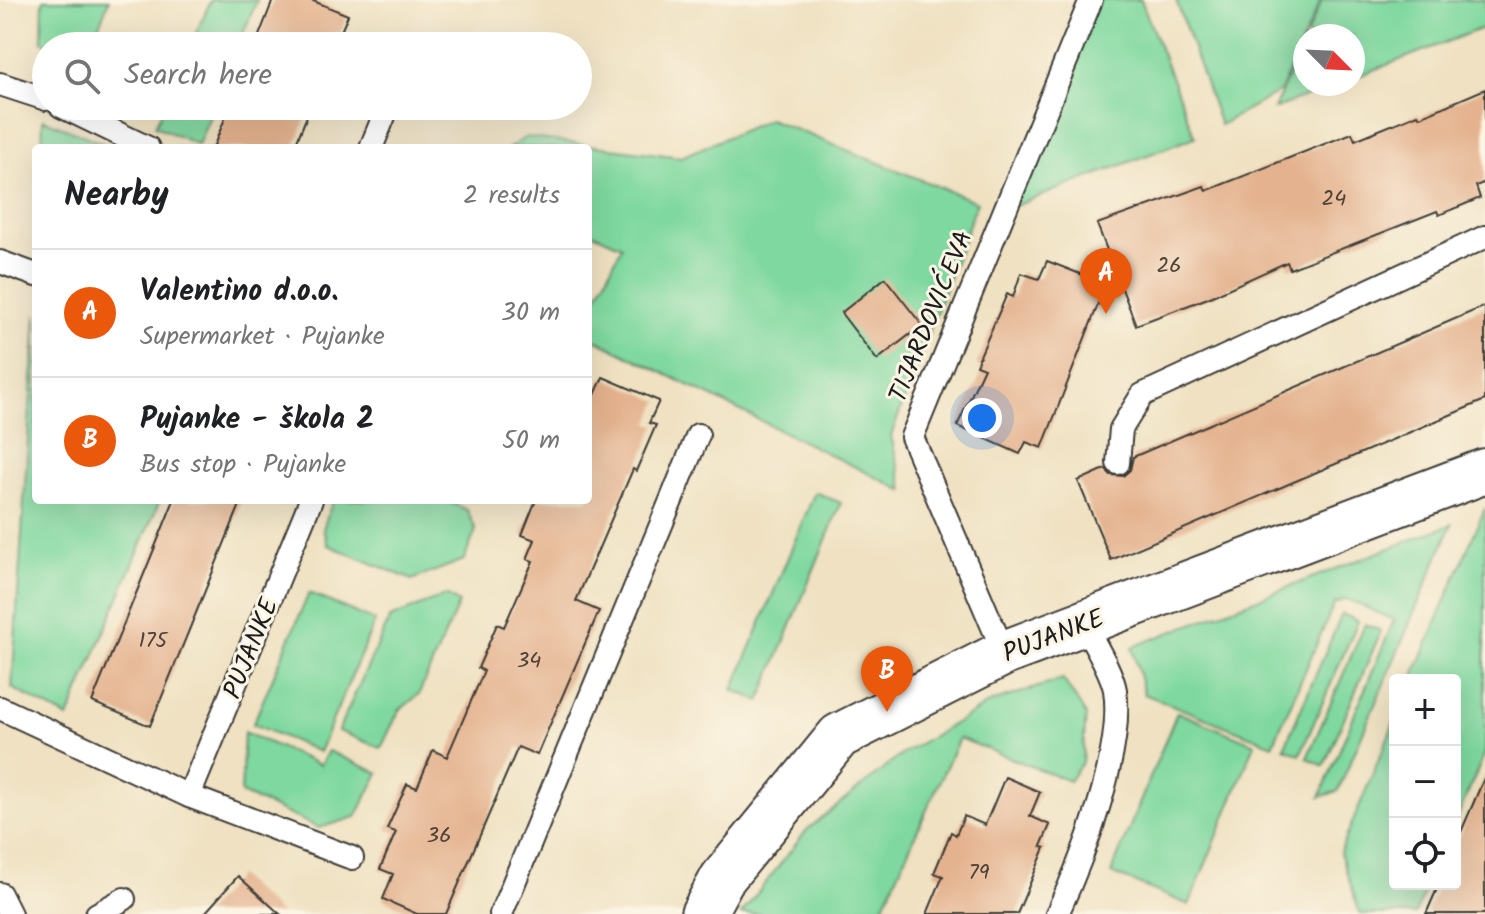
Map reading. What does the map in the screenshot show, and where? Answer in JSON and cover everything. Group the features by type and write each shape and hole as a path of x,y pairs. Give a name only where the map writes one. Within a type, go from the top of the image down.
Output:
{"street":[{"name":"PUJANKE","path":"703,914 722,879 839,736 1004,653 1485,471"}],"lane":[{"name":"TIJARDOVIĆEVA","path":"1004,653 912,437 1091,0"},
{"path":"0,84 32,94"},
{"path":"88,120 135,144"},
{"path":"373,144 382,120"},
{"path":"1118,463 1121,429 1142,395 1485,237"},
{"path":"0,262 32,274"},
{"path":"501,914 698,435"},
{"name":"PUJANKE","path":"189,796 309,504"},
{"path":"1057,914 1075,872 1112,754 1115,689 1084,623"},
{"path":"0,708 189,796 352,858"},
{"path":"0,894 10,914"},
{"path":"97,914 124,899"}],"green space":[{"path":"43,0 109,0 96,32 42,32"},
{"path":"211,0 257,0 244,32 196,32"},
{"path":"1097,0 1141,0 1195,137 1012,207"},
{"path":"1176,0 1321,0 1310,24 1293,24 1293,62 1280,91 1220,125"},
{"path":"1322,0 1485,0 1485,27 1365,73 1365,24 1311,24"},
{"path":"1293,66 1293,96 1307,96 1274,109"},
{"path":"769,119 977,202 891,436 904,491 592,338 592,307 622,246 592,233 592,146 681,157"},
{"path":"43,120 45,120 104,144 42,144"},
{"path":"158,120 208,120 198,144 155,126"},
{"path":"526,137 580,144 515,144"},
{"path":"32,376 32,504 158,504 68,718 12,688"},
{"path":"815,492 841,503 760,701 733,690"},
{"path":"332,504 454,504 467,510 476,530 464,560 412,580 328,545 323,529"},
{"path":"1485,508 1485,753 1461,808 1461,674 1415,674"},
{"path":"1452,524 1338,791 1320,797 1394,620 1346,599 1334,604 1273,745 1144,694 1132,647"},
{"path":"309,593 375,621 319,752 253,724"},
{"path":"446,595 459,603 419,694 399,711 381,748 338,731 390,618"},
{"path":"1342,614 1358,621 1300,755 1284,748"},
{"path":"1365,624 1381,631 1324,766 1307,758"},
{"path":"1063,679 1086,715 1082,763 1069,781 959,738 880,914 741,914 808,829 905,752 992,702"},
{"path":"1177,712 1255,744 1189,905 1111,873"},
{"path":"244,732 320,765 328,751 379,773 356,817 319,828 241,793"},
{"path":"1389,735 1389,890 1425,890 1415,914 1360,914 1340,852"}],"building":[{"path":"273,0 311,0 348,15 341,32 260,32"},
{"path":"1485,89 1485,182 1476,186 1480,198 1439,215 1437,211 1290,269 1287,262 1208,298 1136,325 1097,224 1204,186 1206,191 1352,133 1355,140"},
{"path":"224,120 305,120 296,144 215,144"},
{"path":"1047,261 1106,284 1042,448 1026,442 1020,454 957,426 984,368 976,365 1007,294 1013,297 1021,273 1039,279"},
{"path":"885,278 922,325 877,360 841,313"},
{"path":"1485,306 1485,400 1111,560 1078,481 1105,469 1111,475 1123,476 1130,470 1133,457"},
{"path":"603,377 659,401 649,423 656,425 636,471 633,469 576,601 599,611 537,755 518,747 446,914 417,914 383,899 393,874 380,869 396,832 387,829 407,784 417,788 433,750 447,757 484,671 478,668 497,624 504,627 533,561 527,559 535,540 522,535 534,504 592,504 592,401"},
{"path":"172,504 240,504 150,726 92,702"},
{"path":"1485,776 1485,914 1426,914 1436,890 1461,890 1461,832"},
{"path":"1005,777 1040,792 1030,816 1050,825 1041,846 1045,848 1017,914 927,914 943,876 934,873 951,832 956,835 964,816 985,825"},
{"path":"238,876 280,914 204,914"}],"place":[{"name":"Valentino d.o.o.","path":"1106,314"},
{"name":"Pujanke - škola 2","path":"887,712"}]}
